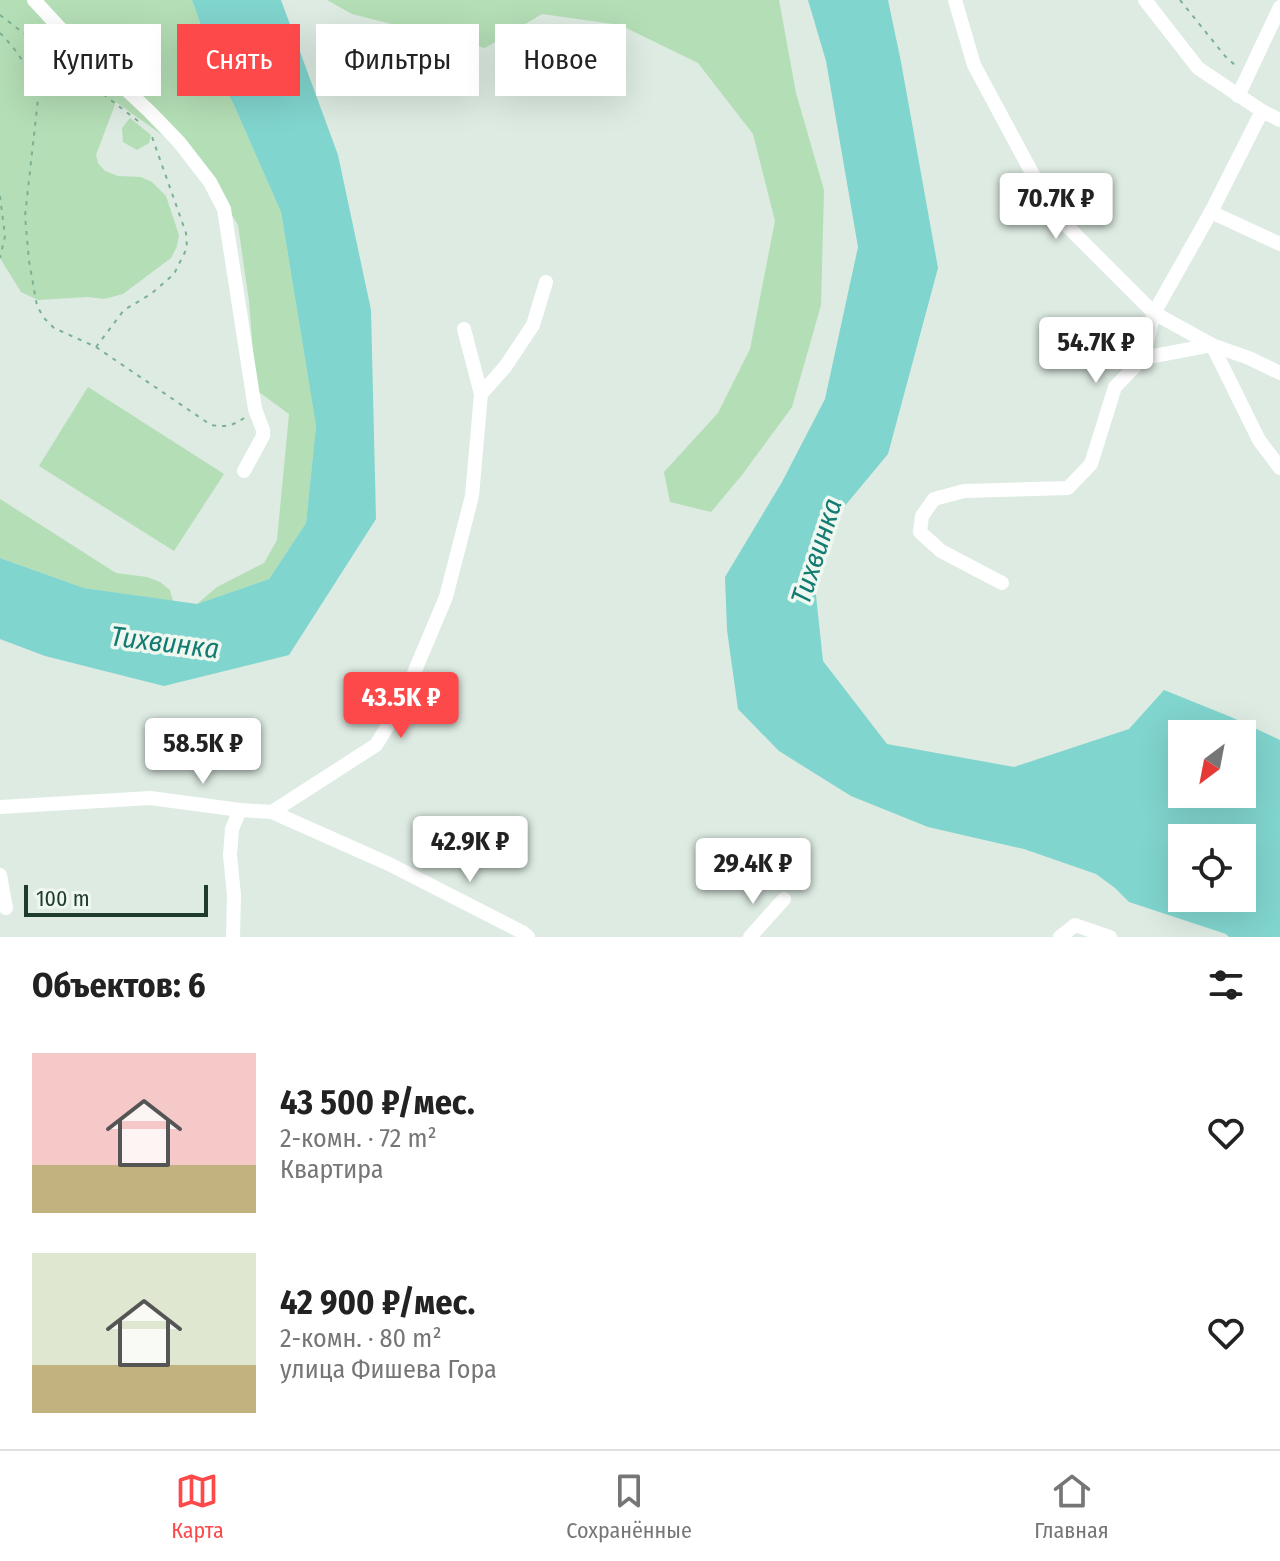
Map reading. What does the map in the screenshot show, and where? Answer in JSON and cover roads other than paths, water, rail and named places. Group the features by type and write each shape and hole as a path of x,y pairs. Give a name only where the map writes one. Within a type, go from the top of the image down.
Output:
{"street":[{"path":"34,0 179,142 210,182 224,209 255,409 263,430 263,436 244,471"},
{"path":"955,0 974,65 1053,212 1154,313 1212,345 1280,373"},
{"path":"1145,0 1198,68 1280,120"},
{"path":"1238,96 1280,7"},
{"path":"1002,583 941,551 920,532 922,516 934,499 964,491 1068,488 1091,464 1115,387 1143,358 1154,313 1211,212 1262,111"},
{"path":"1211,212 1280,244"},
{"path":"481,394 505,367 533,325 546,282"},
{"path":"272,812 376,745 400,706 446,597 472,496 481,394 464,329"},
{"path":"1143,358 1212,345"},
{"path":"1212,345 1259,440 1280,468"},
{"path":"0,807 150,798 272,812 389,864 528,937"},
{"path":"233,937 234,895 230,855 232,829 240,810"},
{"path":"0,875 6,908"},
{"path":"750,937 784,899"},
{"path":"1060,937 1075,925 1110,937"}],"water":[{"name":"Тихвинка","path":"192,0 281,0 290,24 200,24"},
{"name":"Тихвинка","path":"808,0 888,0 938,268 888,454 829,525 814,577 823,661 887,744 1014,767 1129,729 1164,690 1237,720 1168,720 1168,808 1256,808 1256,729 1280,740 1280,937 1229,937 1129,902 1096,874 1024,849 928,827 851,796 779,751 738,709 727,630 725,577 782,482 825,399 858,247 826,61"},
{"name":"Тихвинка","path":"300,52 338,155 371,310 376,519 289,655 164,686 45,656 0,639 0,558 84,588 197,604 269,579 306,523 316,426 281,212 229,96 300,96"}]}
